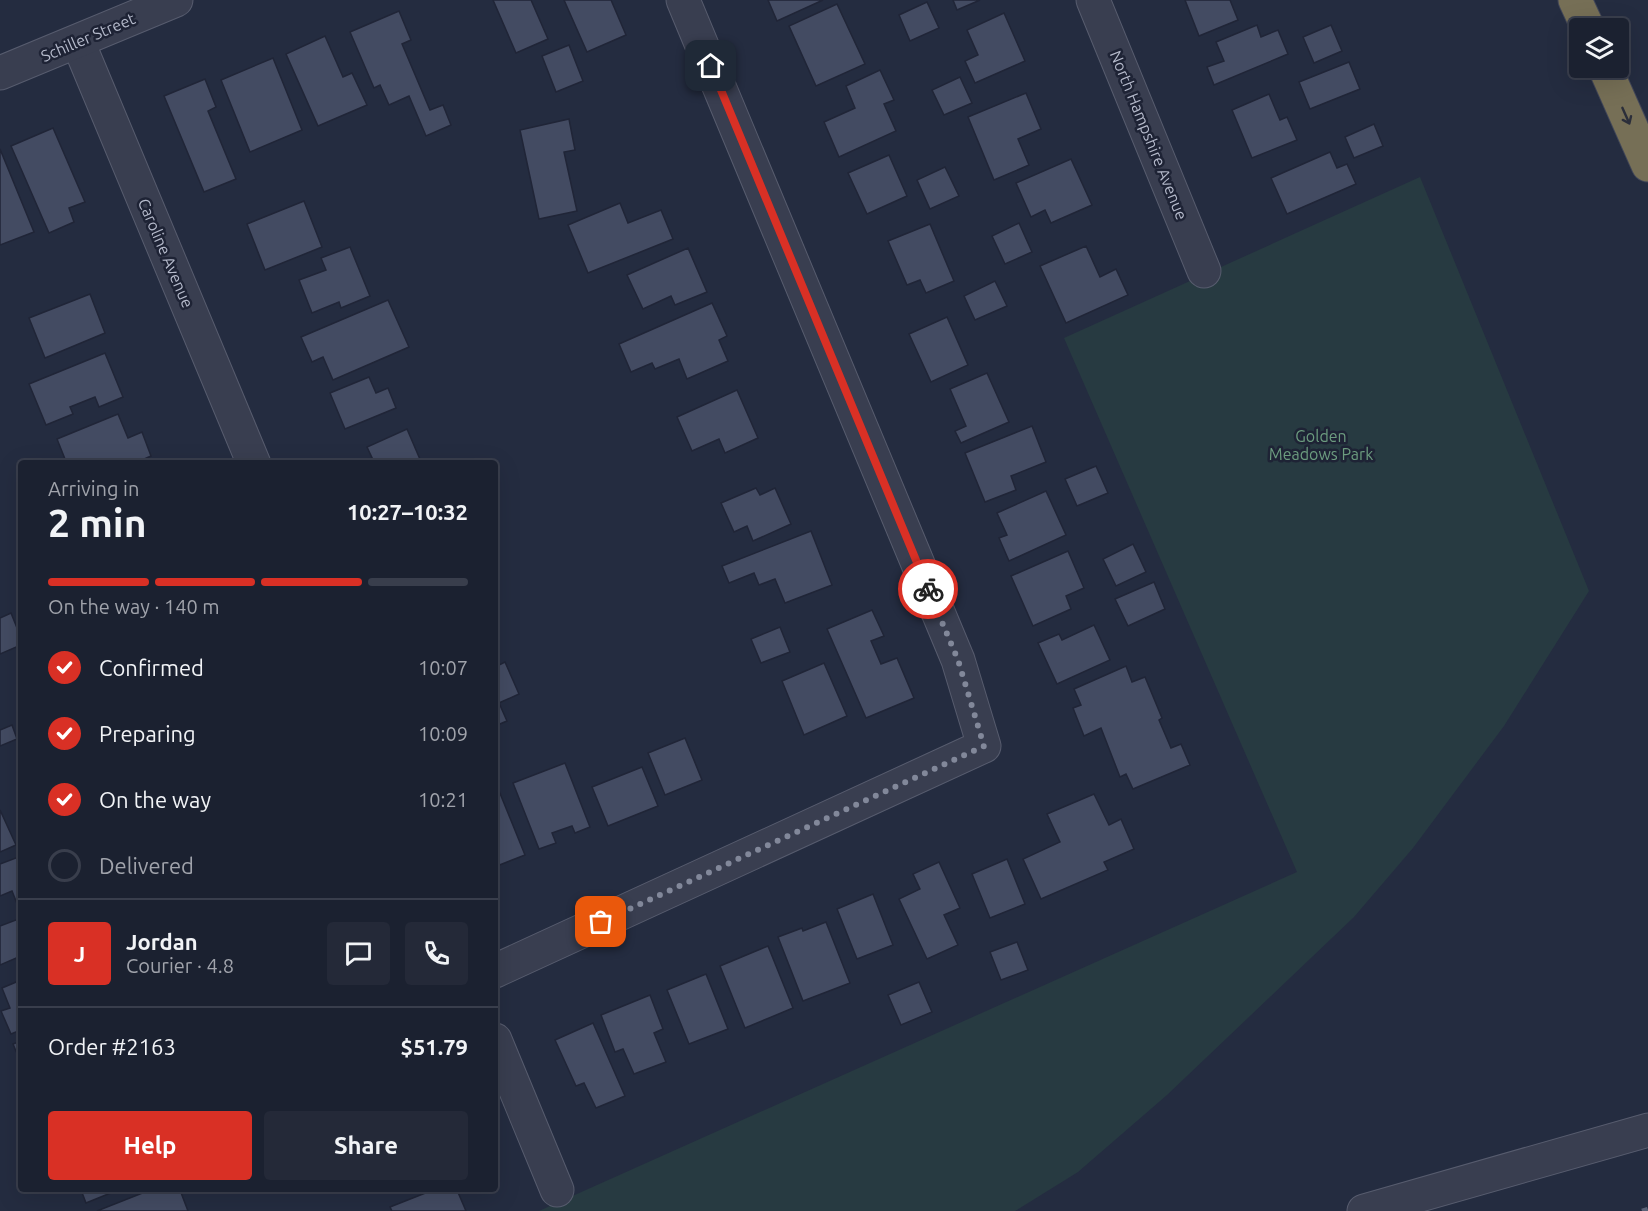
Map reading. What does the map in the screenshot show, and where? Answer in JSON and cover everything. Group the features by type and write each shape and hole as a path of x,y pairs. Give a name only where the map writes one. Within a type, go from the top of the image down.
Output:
{"highway":[{"path":"1575,0 1583,18"},
{"path":"1609,78 1648,165"}],"street":[{"name":"Schiller Street","path":"0,74 176,0"},
{"path":"498,970 984,746 958,660 683,0"},
{"name":"North Hampshire Avenue","path":"1093,0 1204,271"},
{"name":"Caroline Avenue","path":"78,42 252,460"},
{"path":"498,1047 557,1190"},
{"path":"1364,1211 1648,1130"}],"green space":[{"name":"Golden Meadows Park","path":"1420,177 1589,591 1504,726 1413,848 1354,917 1167,1095 1078,1172 1015,1211 539,1211 1297,872 1064,338"}],"building":[{"path":"493,0 531,0 548,39 516,53"},
{"path":"564,0 611,0 626,35 587,52"},
{"path":"768,0 823,0 777,21"},
{"path":"953,0 980,0 957,10"},
{"path":"1185,0 1230,0 1238,20 1199,36"},
{"path":"927,2 939,28 910,41 899,15"},
{"path":"837,4 865,64 816,86 789,26"},
{"path":"399,11 411,40 402,44 430,110 443,105 451,125 426,136 409,96 389,105 380,85 374,88 350,32"},
{"path":"1004,13 1025,61 975,83 965,61 978,55 967,30"},
{"path":"1257,25 1261,37 1278,30 1288,54 1214,85 1207,67 1224,61 1216,42"},
{"path":"1331,25 1342,51 1314,63 1303,37"},
{"path":"325,36 343,77 352,73 367,105 318,126 286,54"},
{"path":"569,45 583,81 556,92 542,56"},
{"path":"273,58 302,130 250,152 221,80"},
{"path":"1349,62 1360,89 1310,109 1299,82"},
{"path":"880,70 894,100 884,104 896,131 839,157 824,122 855,108 846,86"},
{"path":"960,77 972,103 944,115 932,90"},
{"path":"205,79 216,107 208,111 236,179 204,192 164,96"},
{"path":"1026,93 1041,129 1018,139 1029,165 994,180 968,117"},
{"path":"1269,94 1280,120 1287,117 1297,140 1252,158 1232,110"},
{"path":"569,119 575,150 564,152 577,211 539,219 520,130"},
{"path":"1374,124 1383,146 1354,158 1345,137"},
{"path":"53,128 85,202 69,208 74,222 49,233 11,146"},
{"path":"0,149 34,232 0,245"},
{"path":"1330,152 1337,168 1347,164 1356,184 1287,214 1271,178"},
{"path":"889,155 907,196 867,214 848,173"},
{"path":"1071,159 1092,205 1051,223 1045,210 1031,217 1016,183"},
{"path":"945,167 959,196 930,209 917,180"},
{"path":"304,201 322,247 265,270 247,224"},
{"path":"620,203 628,223 661,210 673,239 588,273 568,225"},
{"path":"1019,223 1032,252 1005,264 992,236"},
{"path":"930,224 954,281 926,293 920,280 907,285 888,241"},
{"path":"1086,246 1100,277 1116,269 1128,295 1066,323 1040,266"},
{"path":"350,247 370,296 341,308 339,302 312,313 299,280 326,270 321,258"},
{"path":"688,248 707,292 675,305 671,296 643,309 627,275"},
{"path":"995,281 1007,306 975,320 964,296"},
{"path":"90,294 105,333 45,358 29,318"},
{"path":"388,300 409,347 333,380 323,357 312,362 301,337"},
{"path":"712,303 727,336 719,340 728,361 687,379 679,359 655,369 652,363 631,372 619,344"},
{"path":"947,317 968,365 931,382 909,334"},
{"path":"105,353 123,397 99,407 95,397 70,407 73,414 46,425 29,384"},
{"path":"987,373 1009,422 961,443 955,431 966,426 950,389"},
{"path":"369,377 376,393 388,388 396,408 345,429 330,393"},
{"path":"737,390 758,438 725,453 719,439 692,451 677,417"},
{"path":"118,414 128,438 142,432 151,456 142,460 65,460 57,439"},
{"path":"1032,426 1046,462 1011,476 1016,490 985,502 965,453"},
{"path":"407,429 420,460 373,460 367,447"},
{"path":"1096,466 1108,493 1077,506 1065,479"},
{"path":"756,488 760,495 775,488 791,524 753,541 747,526 734,532 721,503"},
{"path":"1046,491 1066,535 1009,561 999,538 1007,535 997,513"},
{"path":"811,531 832,585 785,603 775,579 759,585 754,573 729,583 722,566"},
{"path":"1133,544 1146,572 1116,586 1103,559"},
{"path":"1068,551 1084,588 1066,596 1071,609 1033,626 1011,576"},
{"path":"1154,582 1165,609 1128,626 1115,599"},
{"path":"872,610 884,636 871,641 881,664 897,658 914,698 866,718 827,629"},
{"path":"11,613 18,630 18,646 0,654 0,618"},
{"path":"1094,625 1110,660 1057,684 1038,643 1059,634 1062,640"},
{"path":"780,627 790,652 761,663 751,639"},
{"path":"505,662 519,694 499,703 507,721 498,725 498,666"},
{"path":"824,663 847,716 804,735 782,681"},
{"path":"1126,666 1132,682 1145,677 1162,718 1159,720 1171,748 1181,744 1190,765 1133,789 1126,774 1120,777 1101,728 1084,736 1073,708 1081,705 1074,689"},
{"path":"12,725 17,739 0,746 0,730"},
{"path":"685,738 702,780 665,795 648,753"},
{"path":"565,763 590,827 575,833 572,826 552,833 556,843 539,849 513,783"},
{"path":"642,767 658,806 608,826 592,787"},
{"path":"498,788 525,855 498,866"},
{"path":"1094,794 1109,825 1121,819 1134,849 1104,862 1108,870 1041,899 1023,859 1060,842 1047,814"},
{"path":"0,810 16,845 0,852"},
{"path":"18,857 18,906 12,891 0,896 0,864"},
{"path":"1007,859 1025,904 990,918 972,874"},
{"path":"939,862 960,908 944,915 958,945 927,959 899,899 920,889 913,874"},
{"path":"873,894 893,945 857,959 837,909"},
{"path":"18,919 18,957 0,965 0,926"},
{"path":"826,922 850,983 803,1001 778,937"},
{"path":"1017,942 1028,970 1001,980 990,952"},
{"path":"768,946 793,1008 745,1028 720,966"},
{"path":"706,974 728,1029 689,1044 667,990"},
{"path":"18,981 18,1031 11,1034 1,1011 10,1008 2,988"},
{"path":"919,982 932,1012 901,1025 888,995"},
{"path":"650,995 663,1029 654,1033 666,1062 634,1074 623,1049 615,1052 601,1015"},
{"path":"593,1023 625,1096 596,1108 584,1083 576,1086 555,1040"},
{"path":"18,1042 18,1056 13,1044"},
{"path":"82,1192 113,1192 86,1203"},
{"path":"145,1192 181,1192 188,1211 97,1211"},
{"path":"428,1192 458,1192 466,1211 392,1211 390,1207"}],"railway":[{"path":"1642,1211 1648,1209"}],"way so far":[{"path":"601,922 984,746 958,660 928,589"}],"route":[{"path":"711,66 928,589"}]}
